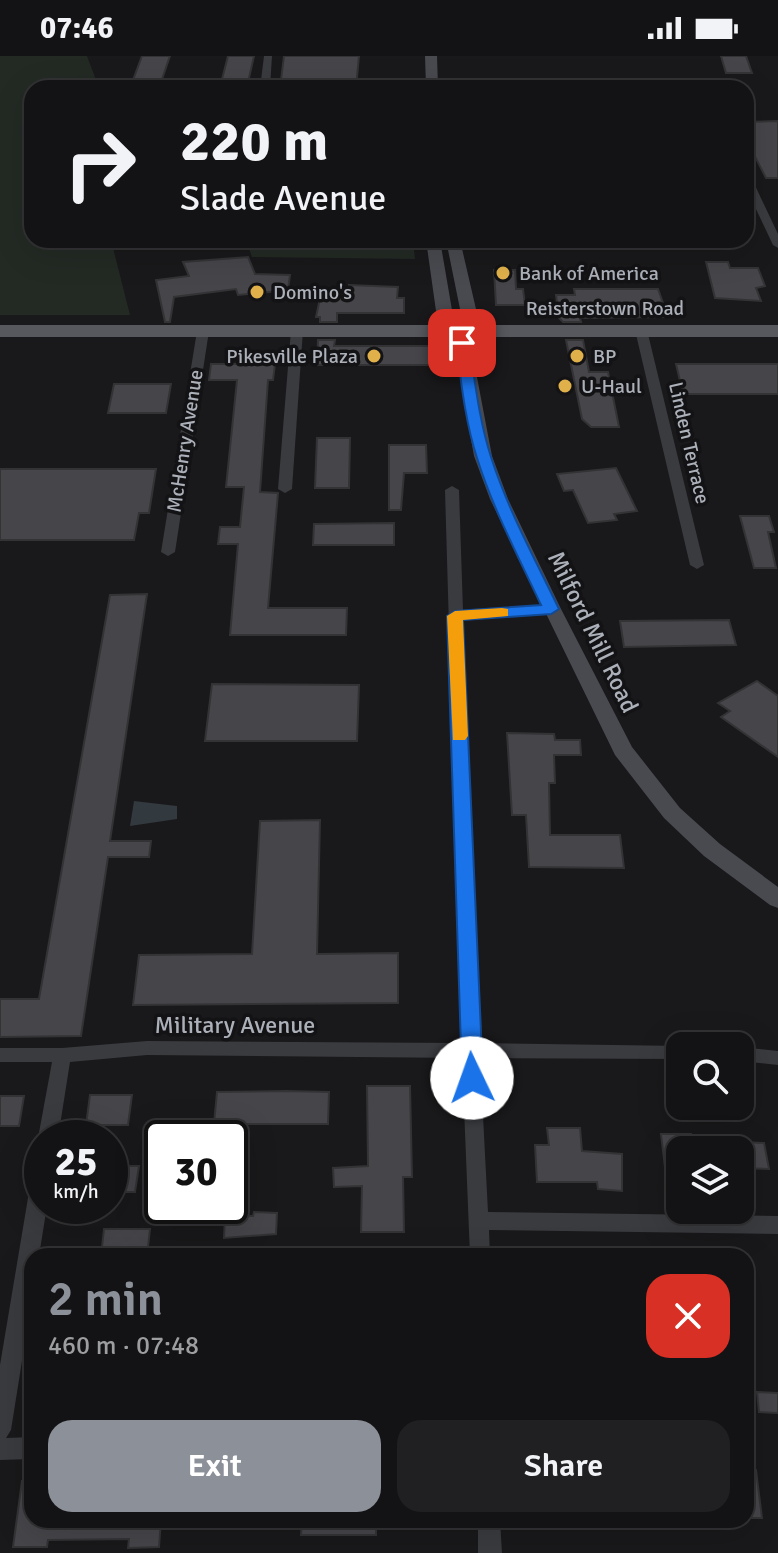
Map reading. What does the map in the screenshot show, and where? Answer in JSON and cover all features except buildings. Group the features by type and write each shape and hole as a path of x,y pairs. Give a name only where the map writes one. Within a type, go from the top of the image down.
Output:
{"main road":[{"path":"431,56 432,80"},
{"path":"434,248 444,311 460,330 468,309 455,248"},
{"name":"Milford Mill Road","path":"460,330 474,419 483,456 499,499 623,750 644,781 672,813 712,850 778,899"},
{"name":"Reisterstown Road","path":"0,331 778,331"}],"street":[{"path":"266,80 268,56"},
{"path":"754,194 778,245"},
{"path":"285,489 297,330"},
{"name":"Linden Terrace","path":"641,330 697,565"},
{"name":"McHenry Avenue","path":"168,552 203,331"},
{"path":"452,490 480,1248"},
{"path":"455,616 551,609"},
{"name":"Military Avenue","path":"0,1055 62,1055 147,1048 666,1052"},
{"path":"51,1120 62,1055"},
{"path":"754,1055 778,1058"},
{"path":"479,1221 778,1225"},
{"path":"30,1248 34,1224"},
{"path":"0,1430 24,1284"},
{"path":"0,1449 24,1448"},
{"path":"489,1528 490,1553"}],"shaded area":[{"path":"0,56 87,56 96,80 24,80 24,248 113,248 130,315 0,315"},
{"path":"249,248 414,248 415,259 252,257"},
{"path":"134,801 177,806 177,819 130,826"}],"slow traffic":[{"path":"459,736 455,616 502,612"}],"place":[{"name":"Bank of America","path":"503,273"},
{"name":"Domino's","path":"257,292"},
{"name":"Pikesville Plaza","path":"374,356"},
{"name":"BP","path":"577,356"},
{"name":"U-Haul","path":"565,386"}],"route":[{"path":"462,343 483,456 499,499 551,609 455,616 472,1078"}]}
